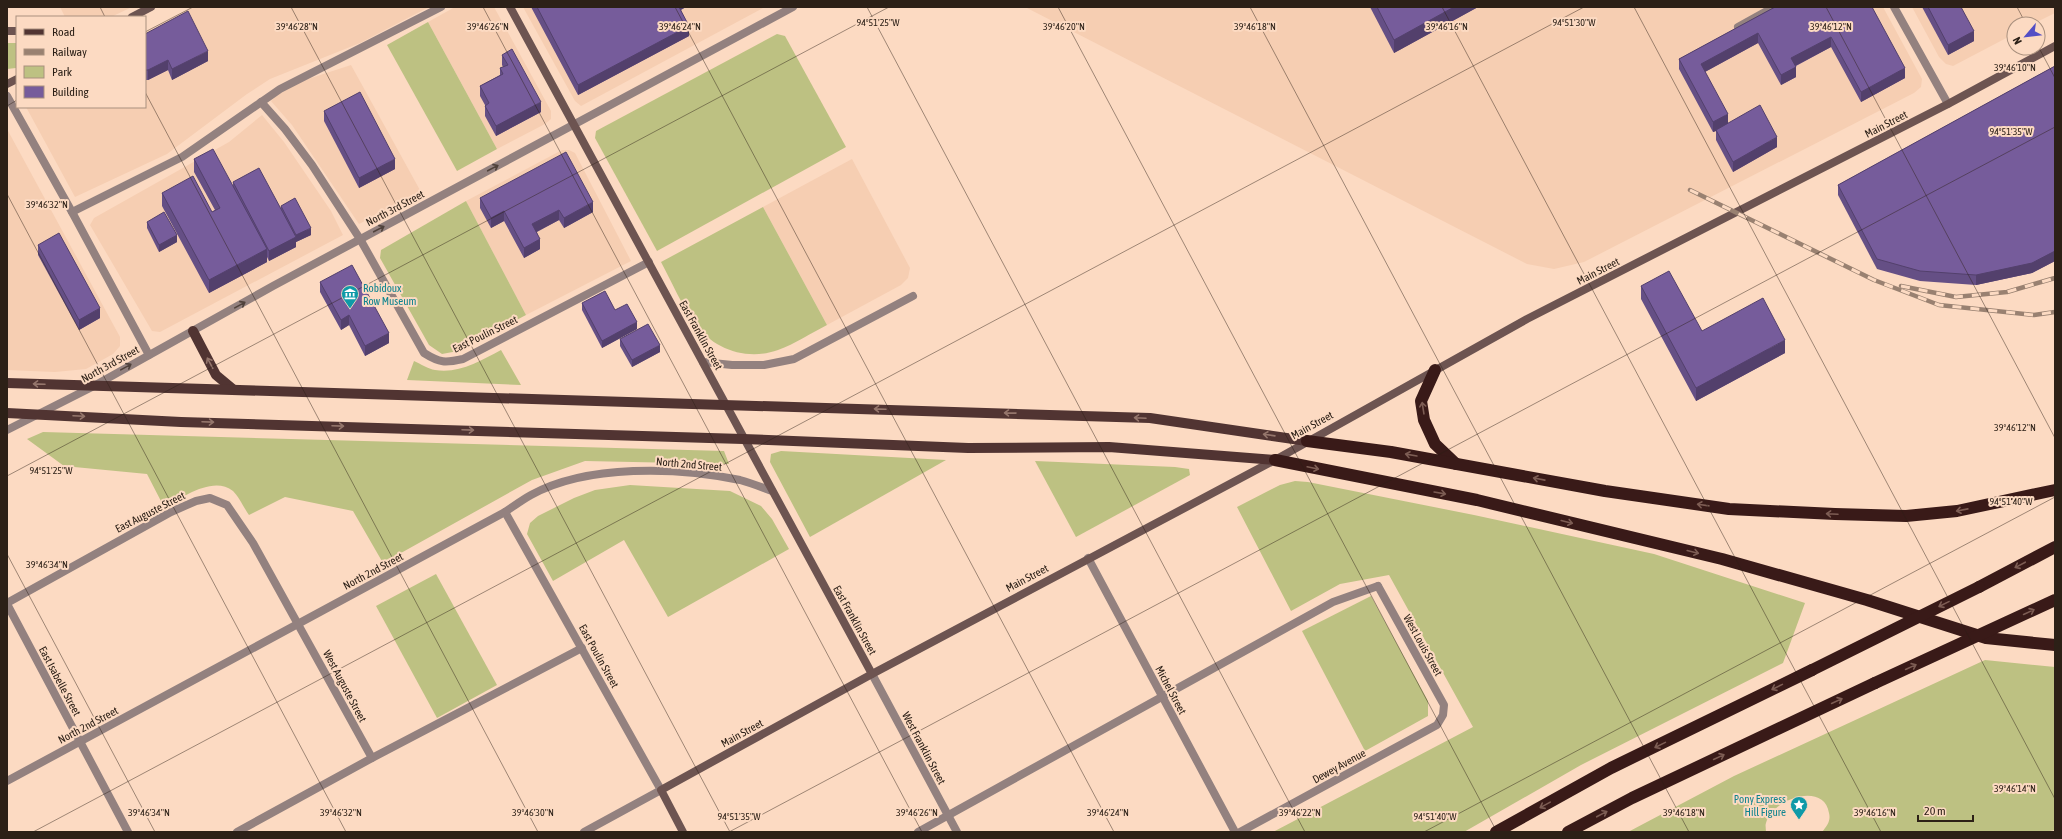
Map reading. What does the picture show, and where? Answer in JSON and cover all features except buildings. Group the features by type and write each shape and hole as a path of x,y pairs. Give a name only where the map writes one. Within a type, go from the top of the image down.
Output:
{"highway":[{"path":"1435,370 1421,401 1424,420 1435,444 1456,464"},
{"path":"1307,440 1391,452 1605,491 1730,509 1906,516 1957,511 2055,490"},
{"path":"1274,460 1477,500 1722,559 1867,600 1986,638 2055,645"},
{"path":"1496,832 1611,768 1979,587 2055,547"},
{"path":"1568,832 1632,798 2055,600"}],"main road":[{"path":"192,331 216,375 234,390"},
{"path":"7,383 1150,418 1307,440"},
{"path":"7,412 188,422 743,439 968,448 1109,447 1274,460"}],"street":[{"path":"134,16 151,7"},
{"path":"72,212 182,156 280,89 441,7"},
{"name":"East Franklin Street","path":"510,7 703,362 743,439 872,674"},
{"name":"North 3rd Street","path":"7,430 40,414 360,239 793,7"},
{"path":"1734,30 1774,7"},
{"path":"1894,7 1948,104"},
{"name":"Main Street","path":"584,832 872,674 1274,460 1307,440 1527,319 1948,104 2055,46"},
{"path":"7,84 16,80"},
{"path":"7,96 149,354"},
{"name":"East Poulin Street","path":"261,102 286,129 312,165 360,239 424,353 437,361 449,362 463,359 649,262"},
{"path":"703,362 732,365 764,365 794,359 913,296"},
{"name":"North 2nd Street","path":"7,781 505,512 531,494 572,479 602,473 635,471 691,473 740,480 772,491"},
{"name":"East Auguste Street","path":"7,604 171,512 196,501 210,498 227,505 253,543 298,624"},
{"name":"East Poulin Street","path":"505,512 661,790"},
{"name":"Michel Street","path":"1088,558 1234,832"},
{"name":"West Louis Street","path":"1163,697 1333,602 1378,586 1444,705 1443,715"},
{"name":"East Isabelle Street","path":"7,604 128,832"},
{"name":"West Auguste Street","path":"298,624 372,758"},
{"path":"237,832 372,758 582,648"},
{"name":"West Franklin Street","path":"872,674 957,832"},
{"path":"918,832 1163,697"},
{"name":"Dewey Avenue","path":"1240,832 1437,725 1443,715"},
{"path":"661,790 683,832"}],"shaded area":[{"path":"60,7 132,7 113,16 64,16"},
{"path":"193,7 429,7 360,43 270,79 247,94 167,154 75,197 27,108 146,108 146,32"},
{"path":"455,7 494,7 551,111 551,119 545,124 497,149 428,22"},
{"path":"523,7 765,7 581,106 575,101"},
{"path":"1025,7 1883,7 1922,79 1921,87 1914,93 1584,262 1554,269 1527,264"},
{"path":"1912,7 2055,7 2055,13 2046,18 2046,16 2006,16 2006,38 1953,66 1946,64 1939,57"},
{"path":"351,65 421,192 359,224 292,125 271,101 282,90 305,80"},
{"path":"262,115 284,142 331,211 343,235 160,332 152,331 90,225 94,218 229,142"},
{"path":"7,129 120,337 120,346 113,354 86,369 55,372 7,370"},
{"path":"562,150 569,150 575,153 631,261 526,315 466,201"},
{"path":"852,159 910,268 908,278 901,285 827,325 763,207"}],"green space":[{"path":"428,22 497,149 457,171 387,45"},
{"path":"777,34 785,36 846,147 657,251 595,138 596,131"},
{"path":"7,43 16,43 16,68 7,69"},
{"path":"466,201 526,315 458,351 442,354 429,345 380,258 381,250"},
{"path":"763,207 827,325 797,342 778,350 767,353 743,353 732,351 721,346 711,340 703,332 685,309 661,262"},
{"path":"501,350 521,385 407,380 414,361 427,368 444,371 452,370 469,366"},
{"path":"43,432 724,451 729,464 585,461 532,480 383,563 353,511 285,497 249,515 233,491 216,485 188,494 164,507 147,474 64,466 27,439"},
{"path":"781,451 946,460 810,537 770,462 771,454"},
{"path":"1035,461 1175,467 1189,469 1190,475 1076,537"},
{"path":"1295,481 1308,482 1474,515 1654,554 1805,603 1783,663 1581,765 1464,832 1273,832 1473,727 1389,575 1340,584 1291,611 1237,507 1280,485"},
{"path":"630,485 730,491 761,506 772,519 789,549 668,617 624,540 553,581 527,534 530,523 538,516 574,498 595,490"},
{"path":"436,574 497,685 437,718 376,606"},
{"path":"1371,596 1428,701 1428,716 1365,751 1302,631"},
{"path":"1985,660 2055,667 2055,830 2044,832 1822,832 1829,821 1829,813 1825,803 1818,798 1808,796 1798,797 1787,801 1778,807 1770,814 1766,823 1766,832 1628,832 1734,776"}],"railway":[{"path":"1690,190 1874,280 1939,305 2034,315 2055,312"},
{"path":"1901,286 1956,297 2007,292 2055,278"}],"place":[{"name":"Robidoux Row Museum","path":"350,309"},
{"name":"Pony Express Hill Figure","path":"1799,820"}]}
